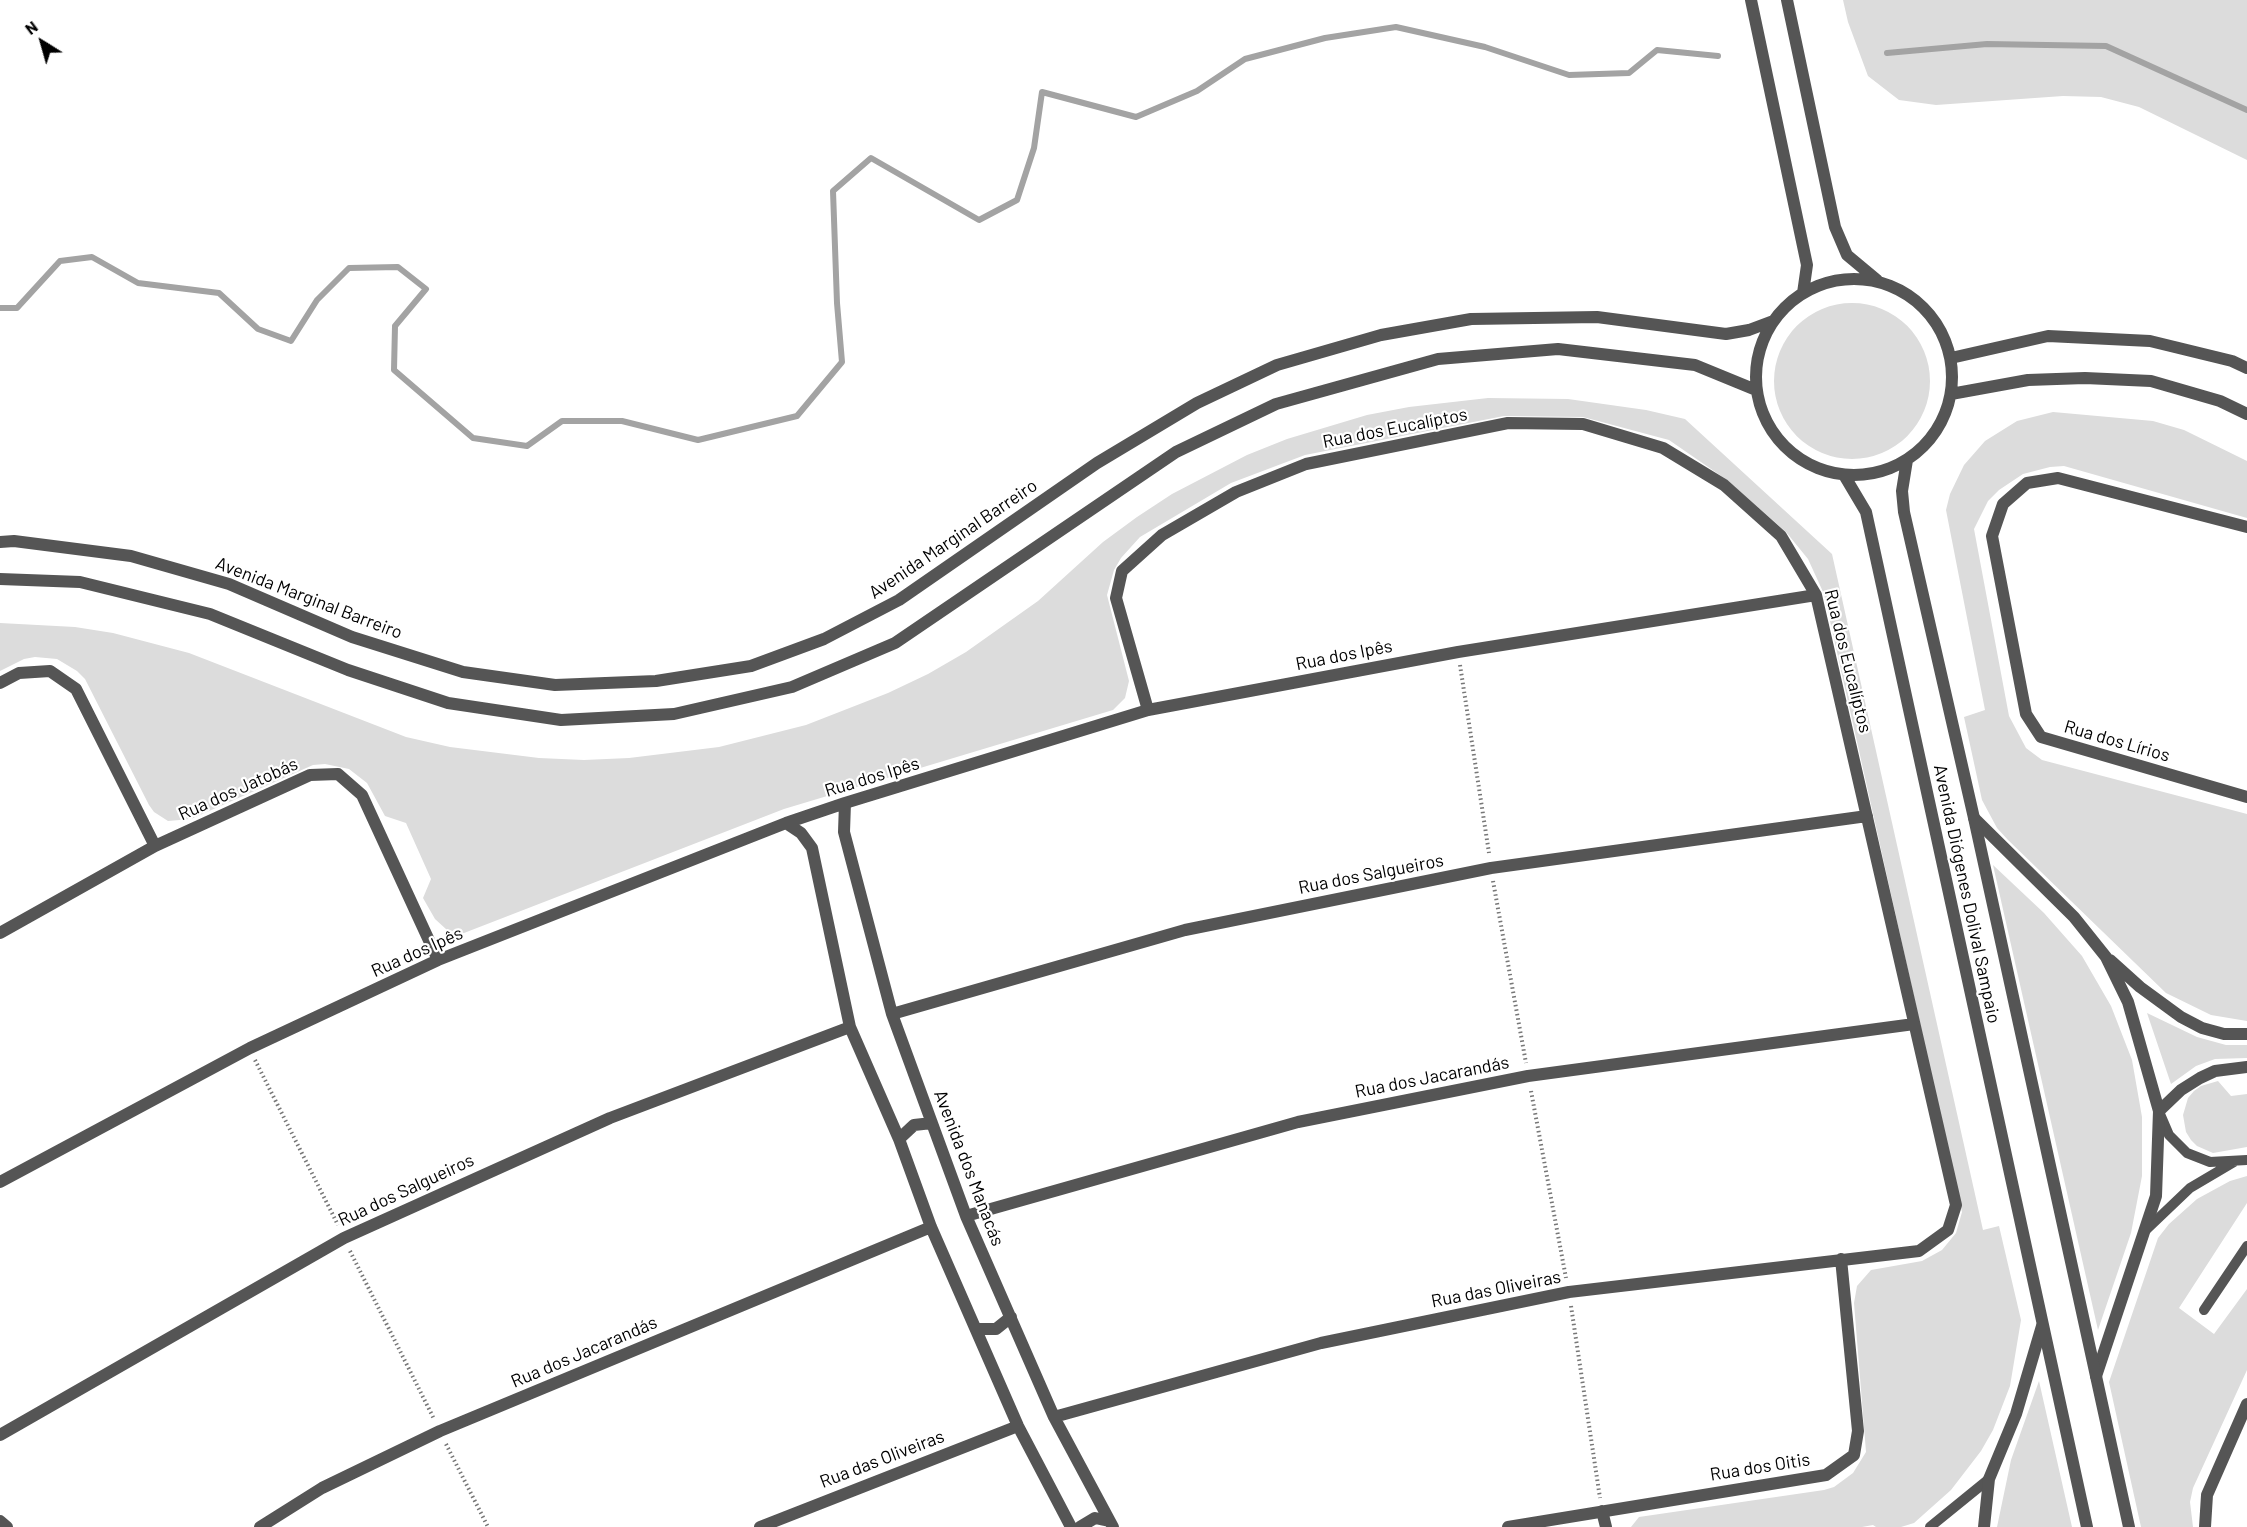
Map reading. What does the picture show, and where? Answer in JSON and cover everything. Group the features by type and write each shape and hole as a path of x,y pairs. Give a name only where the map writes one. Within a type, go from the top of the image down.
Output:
{"street":[{"path":"1751,0 1807,266 1803,292"},
{"path":"1787,0 1835,227 1847,255 1878,281"},
{"path":"1852,278 1878,281 1904,291 1926,309 1942,332 1951,358 1951,394 1943,420 1927,442 1907,460 1877,472 1844,475 1816,468 1791,453 1772,432 1760,406 1756,390 1760,348 1773,321 1803,292 1827,282 1852,278"},
{"name":"Avenida Marginal Barreiro","path":"0,542 14,541 131,556 229,584 351,637 463,672 555,686 656,681 751,666 833,634 899,600 1107,457 1197,403 1277,365 1381,335 1470,319 1598,317 1726,334 1749,330 1773,321"},
{"path":"1951,358 2048,336 2150,341 2232,361 2247,368"},
{"path":"0,579 80,582 210,614 348,670 448,703 561,720 674,714 792,687 895,643 1176,452 1276,404 1438,359 1558,349 1695,365 1756,390"},
{"path":"1951,394 2028,380 2085,378 2151,381 2220,401 2247,414"},
{"name":"Rua dos Eucalíptos","path":"1148,710 1116,598 1122,571 1162,535 1236,492 1306,464 1508,423 1583,424 1664,448 1724,485 1781,536 1816,595 1956,1205 1948,1230"},
{"name":"Avenida Diógenes Dolival Sampaio","path":"1907,460 1902,491 1904,512 1974,818 2129,1527"},
{"name":"Avenida Diógenes Dolival Sampaio","path":"1844,475 1866,512 2087,1527"},
{"name":"Rua dos Lírios","path":"2247,527 2058,478 2027,483 2003,504 1992,536 2026,714 2041,737 2247,797"},
{"name":"Rua dos Ipês","path":"0,1182 250,1048 438,960 845,803 1148,710 1458,652 1816,595"},
{"path":"0,683 18,673 50,671 76,689 156,846"},
{"name":"Rua dos Jatobás","path":"0,933 156,846 309,775 338,774 362,795 438,960"},
{"name":"Avenida dos Manacás","path":"845,803 844,832 892,1014 966,1216 1053,1417 1111,1524"},
{"name":"Rua dos Salgueiros","path":"892,1014 1185,930 1232,920 1491,868 1867,816"},
{"name":"Avenida Diógenes Dolival Sampaio","path":"1974,818 2074,917 2106,957 2128,1002 2159,1111 2156,1196 2096,1376"},
{"path":"786,824 801,833 812,848 850,1027 899,1139 931,1227 1018,1426 1071,1527"},
{"path":"2106,957 2140,987 2181,1017 2202,1028 2224,1034 2247,1034"},
{"name":"Rua dos Jacarandás","path":"966,1216 1298,1122 1528,1076 1914,1024"},
{"name":"Rua dos Salgueiros","path":"0,1435 344,1238 610,1118 850,1027"},
{"path":"2159,1111 2181,1090 2200,1078 2215,1071 2247,1067"},
{"path":"899,1139 914,1125 932,1123"},
{"name":"Rua dos Jacarandás","path":"260,1527 322,1488 440,1431 931,1227"},
{"name":"Rua das Oliveiras","path":"1053,1417 1321,1343 1569,1292 1919,1251 1948,1230"},
{"name":"Rua dos Oitis","path":"1508,1527 1826,1475 1854,1455 1858,1431 1841,1259"},
{"path":"976,1329 996,1329 1011,1317"},
{"name":"Avenida Diógenes Dolival Sampaio","path":"1984,1527 1989,1479 2016,1414 2042,1326"},
{"path":"2205,1527 2207,1495 2247,1404"},
{"name":"Rua das Oliveiras","path":"760,1527 1018,1426"},
{"path":"1602,1511 1606,1527"},
{"path":"1080,1527 1095,1518 1111,1524"},
{"path":"0,1521 7,1527"}],"lane":[{"path":"2159,1111 2169,1135 2187,1153 2210,1162 2247,1160"},
{"path":"2144,1232 2190,1188 2234,1162"},
{"path":"2204,1310 2247,1246"},
{"path":"1930,1527 1989,1479"}],"path":[{"path":"250,1048 488,1527"}],"shaded area":[{"path":"1843,0 2247,0 2247,160 2139,107 2101,97 2063,96 1936,105 1899,100 1868,76 1848,22"},
{"path":"1852,303 1867,304 1882,309 1896,316 1907,326 1917,337 1924,351 1929,366 1929,396 1924,411 1917,425 1907,436 1896,446 1882,453 1867,458 1852,459 1837,458 1822,453 1808,446 1797,436 1787,425 1780,411 1775,396 1774,381 1775,366 1780,351 1787,337 1797,326 1808,316 1822,309 1837,304"},
{"path":"1488,398 1568,399 1646,410 1685,419 1832,554 1983,1230 1999,1226 2021,1320 2010,1386 1993,1430 1981,1451 1951,1490 1914,1523 1901,1527 1873,1525 1862,1527 1631,1527 1639,1517 1824,1490 1834,1487 1853,1473 1866,1452 1854,1303 1857,1286 1871,1270 1922,1261 1942,1250 1956,1233 1962,1212 1824,594 1808,559 1786,532 1727,480 1669,440 1583,417 1504,416 1305,455 1231,483 1140,537 1121,558 1114,570 1107,595 1129,681 1125,698 1113,710 784,809 464,933 447,930 435,919 423,898 431,879 406,823 385,816 367,783 349,769 325,764 313,765 191,819 168,821 154,812 149,805 85,679 77,671 57,659 35,657 24,659 0,671 0,623 75,627 113,633 189,653 406,737 450,747 539,758 584,760 629,758 719,747 806,725 888,693 928,674 966,652 1038,601 1103,542 1137,517 1172,494 1247,455 1287,439 1367,415 1409,407"},
{"path":"2053,412 2153,421 2184,430 2247,461 2247,518 2064,466 2023,474 1999,490 1988,501 1974,529 2009,716 2026,748 2042,760 2247,814 2247,1021 2211,1015 2166,993 2008,840 1997,828 1982,800 1964,717 1985,710 1946,510 1950,494 1964,465 1985,441 2017,421"},
{"path":"1993,865 2044,913 2082,956 2111,1006 2132,1060 2142,1117 2142,1176 2131,1233 2098,1330"},
{"path":"2147,1013 2197,1037 2226,1045 2247,1045 2247,1058 2215,1059 2196,1066 2171,1084"},
{"path":"2218,1081 2231,1096 2247,1094 2247,1147 2213,1153 2197,1146 2191,1140 2186,1132 2183,1115 2188,1098 2194,1091 2201,1086"},
{"path":"2247,1176 2247,1203 2179,1308 2214,1334 2247,1289 2247,1370 2193,1488 2190,1502 2193,1527 2141,1527 2109,1382 2158,1238 2169,1224 2197,1199 2230,1181"},
{"path":"2039,1381 2072,1527 1997,1527 2011,1460"}],"waterway":[{"path":"0,308 17,308 60,261 92,257 138,283 219,293 258,329 291,341 317,300 349,268 398,267 426,289 395,326 394,370 473,438 527,446 562,421 622,421 698,440 797,416 842,362 837,303 833,191 871,158 979,220 1017,200 1034,148 1042,92 1136,117 1197,91 1245,59 1325,38 1396,27 1485,47 1569,75 1629,73 1657,50 1718,56"},
{"path":"1887,53 1987,44 2106,46 2247,110"}]}
